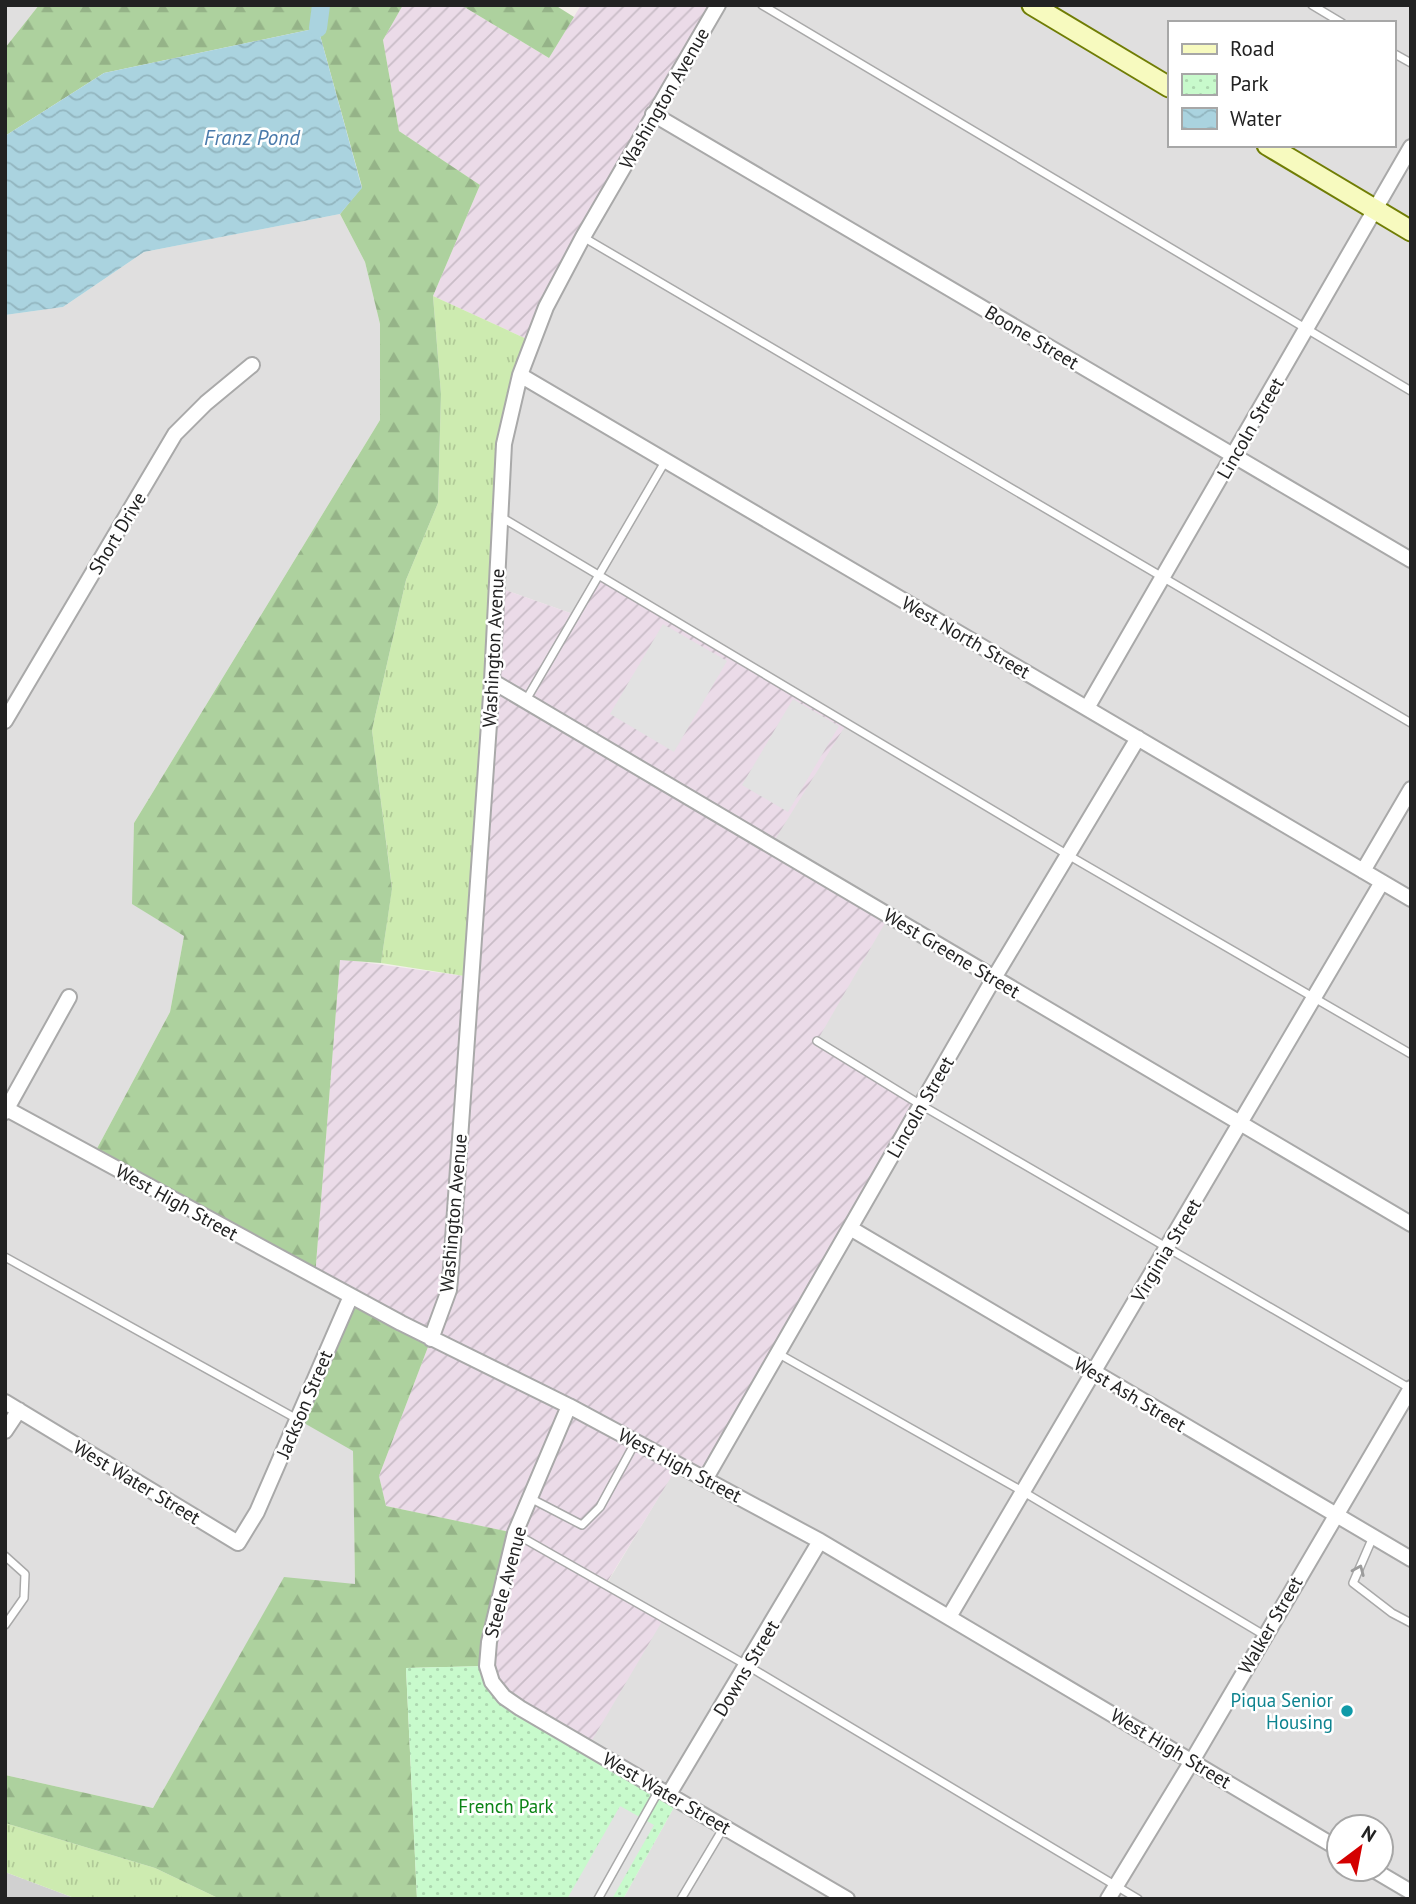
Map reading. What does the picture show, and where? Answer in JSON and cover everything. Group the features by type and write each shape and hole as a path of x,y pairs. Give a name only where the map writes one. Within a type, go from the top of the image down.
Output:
{"street":[{"name":"Washington Avenue","path":"432,1339 449,1290 451,1268 492,681 504,444 520,375 545,307 653,114 718,5"},
{"path":"1032,5 1168,86"},
{"name":"Boone Street","path":"653,114 1411,560"},
{"path":"1270,147 1411,231"},
{"name":"Lincoln Street","path":"1087,708 1411,147"},
{"name":"Short Drive","path":"5,721 175,434 206,402 252,365"},
{"name":"West North Street","path":"520,375 1411,899"},
{"name":"West Greene Street","path":"492,681 1411,1224"},
{"name":"Lincoln Street","path":"706,1478 993,978 1138,738"},
{"path":"1363,871 1411,789"},
{"name":"Virginia Street","path":"949,1617 1382,882"},
{"path":"6,1109 69,997"},
{"name":"West High Street","path":"6,1109 432,1339 569,1406 820,1541 1325,1841"},
{"name":"West Ash Street","path":"850,1228 1411,1559"},
{"name":"Jackson Street","path":"257,1512 351,1296"},
{"name":"Walker Street","path":"1108,1899 1411,1388"},
{"name":"West Water Street","path":"5,1402 238,1543 257,1512"},
{"name":"Steele Avenue","path":"492,1682 487,1666 489,1642 515,1533 569,1406"},
{"path":"5,1431 19,1410"},
{"name":"Downs Street","path":"664,1792 748,1666 820,1541"},
{"name":"West Water Street","path":"492,1682 504,1697 520,1708 847,1899"},
{"path":"1395,1883 1411,1892"}],"lane":[{"path":"762,5 1411,391"},
{"path":"1312,5 1339,21"},
{"path":"1395,54 1411,63"},
{"path":"583,237 1411,723"},
{"path":"525,701 666,460"},
{"path":"500,517 1068,855 1316,996 1411,1054"},
{"path":"817,1041 921,1105 1411,1388"},
{"path":"5,1257 297,1419"},
{"path":"779,1354 1022,1491 1264,1635"},
{"path":"530,1499 582,1525 600,1507 636,1441"},
{"path":"515,1533 748,1666 1138,1899"},
{"path":"1373,1537 1353,1583 1392,1613 1411,1623"},
{"path":"5,1556 25,1574 24,1598 5,1625"},
{"path":"598,1899 664,1792"},
{"path":"681,1899 724,1827"}],"shaded area":[{"path":"5,5 39,5 5,48"},
{"path":"403,5 461,5 549,58 581,5 718,5 531,341 433,296 480,185 399,131 383,40"},
{"path":"718,5 1411,5 1411,1899 623,1899 678,1800 588,1747 606,1585 679,1463 817,1041 771,846 576,615 497,587 504,444 531,341"},
{"path":"340,214 365,262 380,324 380,420 134,823 133,904 184,936 170,1012 93,1156 351,1296 355,1585 284,1578 153,1808 5,1775 5,315 63,307 144,252"},
{"path":"599,576 847,723 771,846 889,916 817,1041 921,1105 706,1478 679,1464 606,1584 664,1618 588,1747 520,1708 487,1666 515,1533 386,1506 379,1476 431,1339 315,1277 340,959 471,977 497,587 576,615"},
{"path":"663,624 727,661 674,752 610,714"},
{"path":"793,699 839,726 788,812 742,785"},
{"path":"620,1806 654,1825 612,1899 567,1899"},
{"path":"5,1872 77,1899 5,1899"}],"green space":[{"path":"39,5 403,5 383,40 399,131 480,185 433,296 441,394 438,503 406,580 372,730 392,889 381,963 340,960 315,1277 93,1156 170,1012 184,936 132,904 134,823 380,420 380,324 365,262 340,214 362,187 318,28 104,73 5,136 5,48"},
{"path":"461,5 555,5 574,17 549,58"},
{"path":"433,296 531,341 504,444 471,977 381,963 392,888 372,730 406,580 438,503 441,394"},
{"path":"351,1296 431,1339 379,1476 386,1506 515,1533 487,1666 406,1668 417,1899 220,1899 155,1868 5,1823 5,1775 153,1808 284,1577 355,1584 353,1451 297,1419"},
{"name":"French Park","path":"487,1666 504,1697 678,1800 623,1899 417,1899 406,1668"},
{"path":"5,1823 155,1868 220,1899 77,1899 5,1872"}],"water":[{"name":"Franz Pond","path":"318,28 362,188 340,214 144,252 63,307 5,315 5,136 104,73"}],"waterway":[{"path":"318,28 321,5"}],"place":[{"name":"Piqua Senior Housing","path":"1347,1711"}]}
